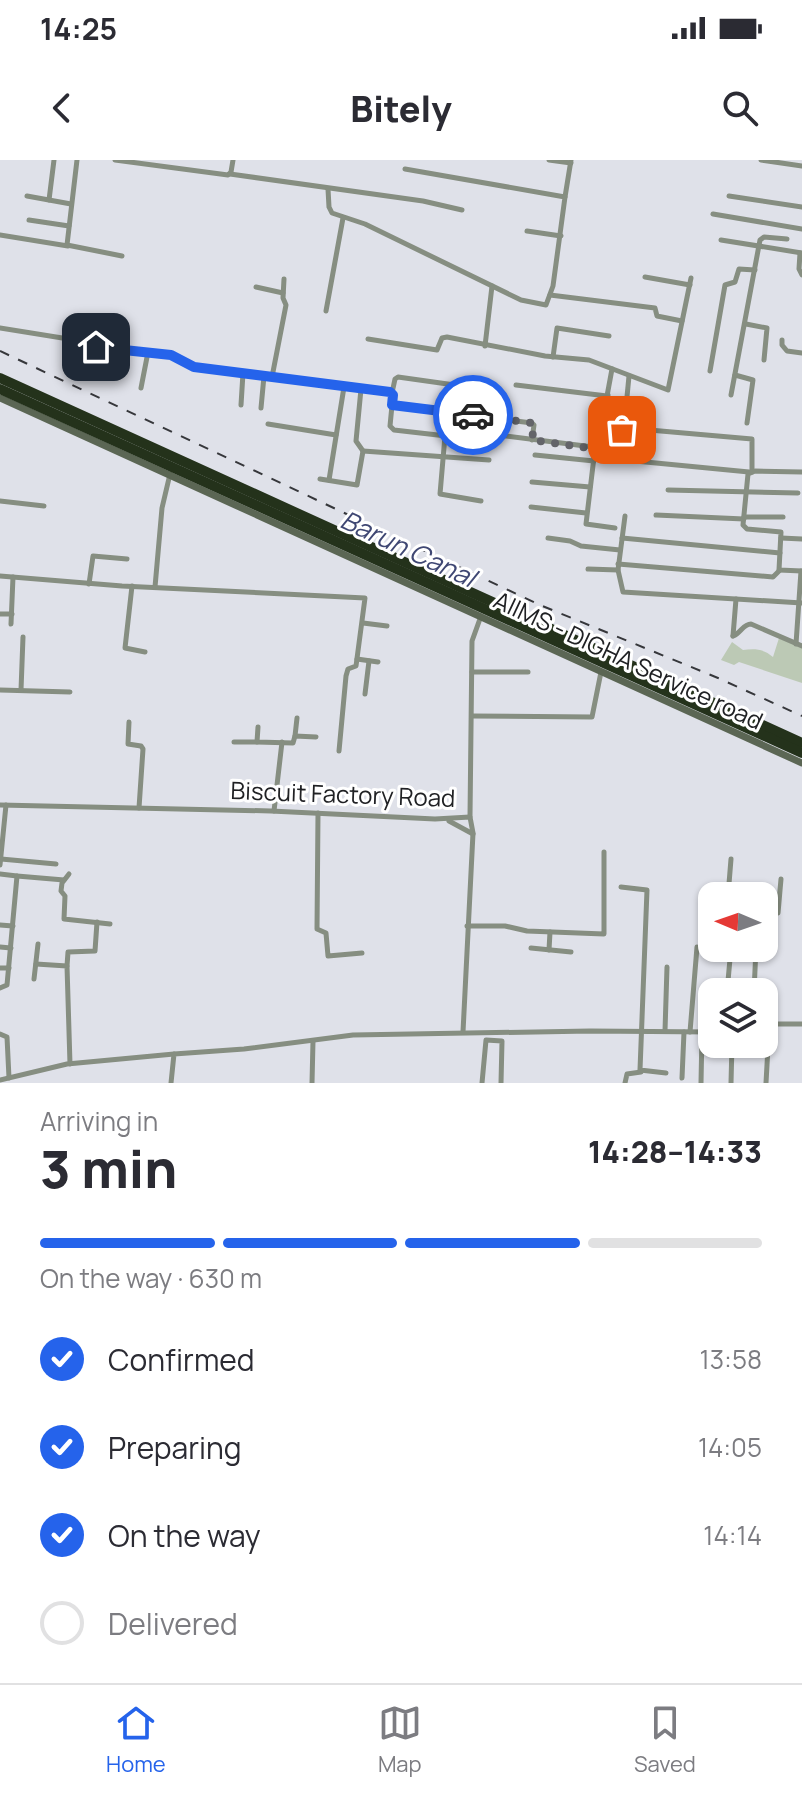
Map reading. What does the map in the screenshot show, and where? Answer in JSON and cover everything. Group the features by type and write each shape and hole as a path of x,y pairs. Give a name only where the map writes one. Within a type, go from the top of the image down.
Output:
{"highway":[{"path":"0,378 802,743"},
{"path":"0,389 802,753"}],"main road":[{"name":"AIIMS - DIGHA Service road","path":"0,398 802,763"}],"street":[{"path":"49,200 54,160"},
{"path":"68,246 77,160"},
{"path":"115,160 403,198 462,210"},
{"path":"230,174 233,160"},
{"path":"328,189 330,210 343,218 365,224 533,304 546,305 561,236 571,162 549,160"},
{"path":"761,160 802,166"},
{"path":"405,169 565,197"},
{"path":"27,196 71,204"},
{"path":"729,196 802,207"},
{"path":"713,214 802,229"},
{"path":"326,311 343,218"},
{"path":"29,220 69,226"},
{"path":"527,231 561,236"},
{"path":"0,235 122,256"},
{"path":"731,395 759,246 762,238 787,239"},
{"path":"721,240 801,253 799,269 802,275"},
{"path":"710,371 725,285 735,282 739,269 755,270"},
{"path":"368,339 435,350 445,337 553,357 585,359 669,389 690,281 645,277"},
{"path":"272,377 286,305 284,279"},
{"path":"485,346 492,286"},
{"path":"256,287 283,293"},
{"path":"550,295 655,308 657,316 683,321"},
{"path":"745,324 767,328 764,360"},
{"path":"0,328 81,341 96,347 175,356 191,366 392,393"},
{"path":"553,357 557,328 609,336"},
{"path":"782,340 787,351 802,353"},
{"path":"141,388 148,352"},
{"path":"607,411 612,369"},
{"path":"241,405 243,373"},
{"path":"735,375 753,380 747,423"},
{"path":"261,408 264,376"},
{"path":"615,528 587,525 586,513 599,429 624,429 629,376"},
{"path":"476,388 396,377 392,393 391,429 490,441 498,435 594,456"},
{"path":"516,385 608,395"},
{"path":"329,480 344,387"},
{"path":"320,479 357,485 363,451 356,441 361,389"},
{"path":"392,405 532,423 532,440"},
{"path":"268,424 336,435"},
{"path":"588,569 618,567 773,577 780,570 780,531 745,529 751,439 638,429"},
{"path":"445,436 440,495 481,501"},
{"path":"363,451 489,460"},
{"path":"535,455 594,456 751,472 802,472"},
{"path":"155,587 162,508 170,474"},
{"path":"532,482 590,487"},
{"path":"668,490 798,493"},
{"path":"0,501 44,506"},
{"path":"531,507 586,513"},
{"path":"656,515 783,517"},
{"path":"625,516 618,567 625,593 800,603"},
{"path":"548,538 570,541 579,546 620,550"},
{"path":"622,538 780,553"},
{"path":"781,538 802,539"},
{"path":"89,584 93,556 127,559"},
{"path":"736,599 733,636 745,625 751,624 799,645 802,571 780,570"},
{"path":"0,576 89,584 365,598 355,668 347,670 339,751"},
{"path":"11,624 13,577"},
{"path":"132,586 125,648 145,652"},
{"path":"0,614 12,614"},
{"path":"470,817 473,635 481,616"},
{"path":"363,623 387,626"},
{"path":"21,690 23,637"},
{"path":"357,659 378,662"},
{"path":"365,694 369,661"},
{"path":"472,716 592,717 602,670"},
{"path":"472,672 528,672"},
{"path":"0,690 70,692"},
{"path":"234,742 294,743 297,718"},
{"path":"129,722 128,744 143,749 139,808"},
{"path":"257,742 258,727"},
{"path":"295,736 316,737"},
{"path":"274,811 282,742"},
{"path":"3,805 0,862 56,864"},
{"name":"Biscuit Factory Road","path":"3,805 274,811 446,819 470,817 473,834 463,1032"},
{"path":"318,813 317,929 326,933 328,956 362,953"},
{"path":"446,819 473,834"},
{"path":"467,926 604,933 604,852"},
{"path":"729,882 731,859"},
{"path":"0,874 66,877 61,890 65,896 64,919 110,924"},
{"path":"0,988 7,986 17,876"},
{"path":"778,913 781,879"},
{"path":"621,887 647,890 640,1031 639,1068 642,1072"},
{"path":"70,1064 68,952 95,951 97,922"},
{"path":"0,925 13,926"},
{"path":"549,950 550,932"},
{"path":"34,979 38,944"},
{"path":"0,947 11,948"},
{"path":"682,1078 697,947"},
{"path":"531,948 571,952"},
{"path":"36,964 67,966"},
{"path":"665,1031 667,967"},
{"path":"0,968 9,968"},
{"path":"778,1024 802,1024"},
{"path":"493,1032 493,1041"},
{"path":"502,1083 506,1032"},
{"path":"0,1080 70,1064 353,1035 698,1032"},
{"path":"0,1034 7,1037 9,1078"},
{"path":"312,1083 313,1041"},
{"path":"482,1083 484,1043 493,1041 502,1043 502,1083"},
{"path":"171,1083 174,1054"},
{"path":"701,1058 701,1083"},
{"path":"731,1083 732,1058"},
{"path":"766,1083 767,1058"},
{"path":"658,1072 658,1083"},
{"path":"625,1083 627,1074 666,1073"}],"green space":[{"path":"779,638 802,648 802,683 739,662 734,665 721,660 732,642 743,650 754,649 773,657"}],"railway":[{"path":"0,351 540,605 802,716"}],"way so far":[{"path":"473,415 532,423 532,440 595,449 599,429 622,430"}],"route":[{"path":"96,347 171,355 194,367 390,392 393,395 392,405 473,415"}],"water label":[{"name":"Barun Canal","path":"408,549"}]}
